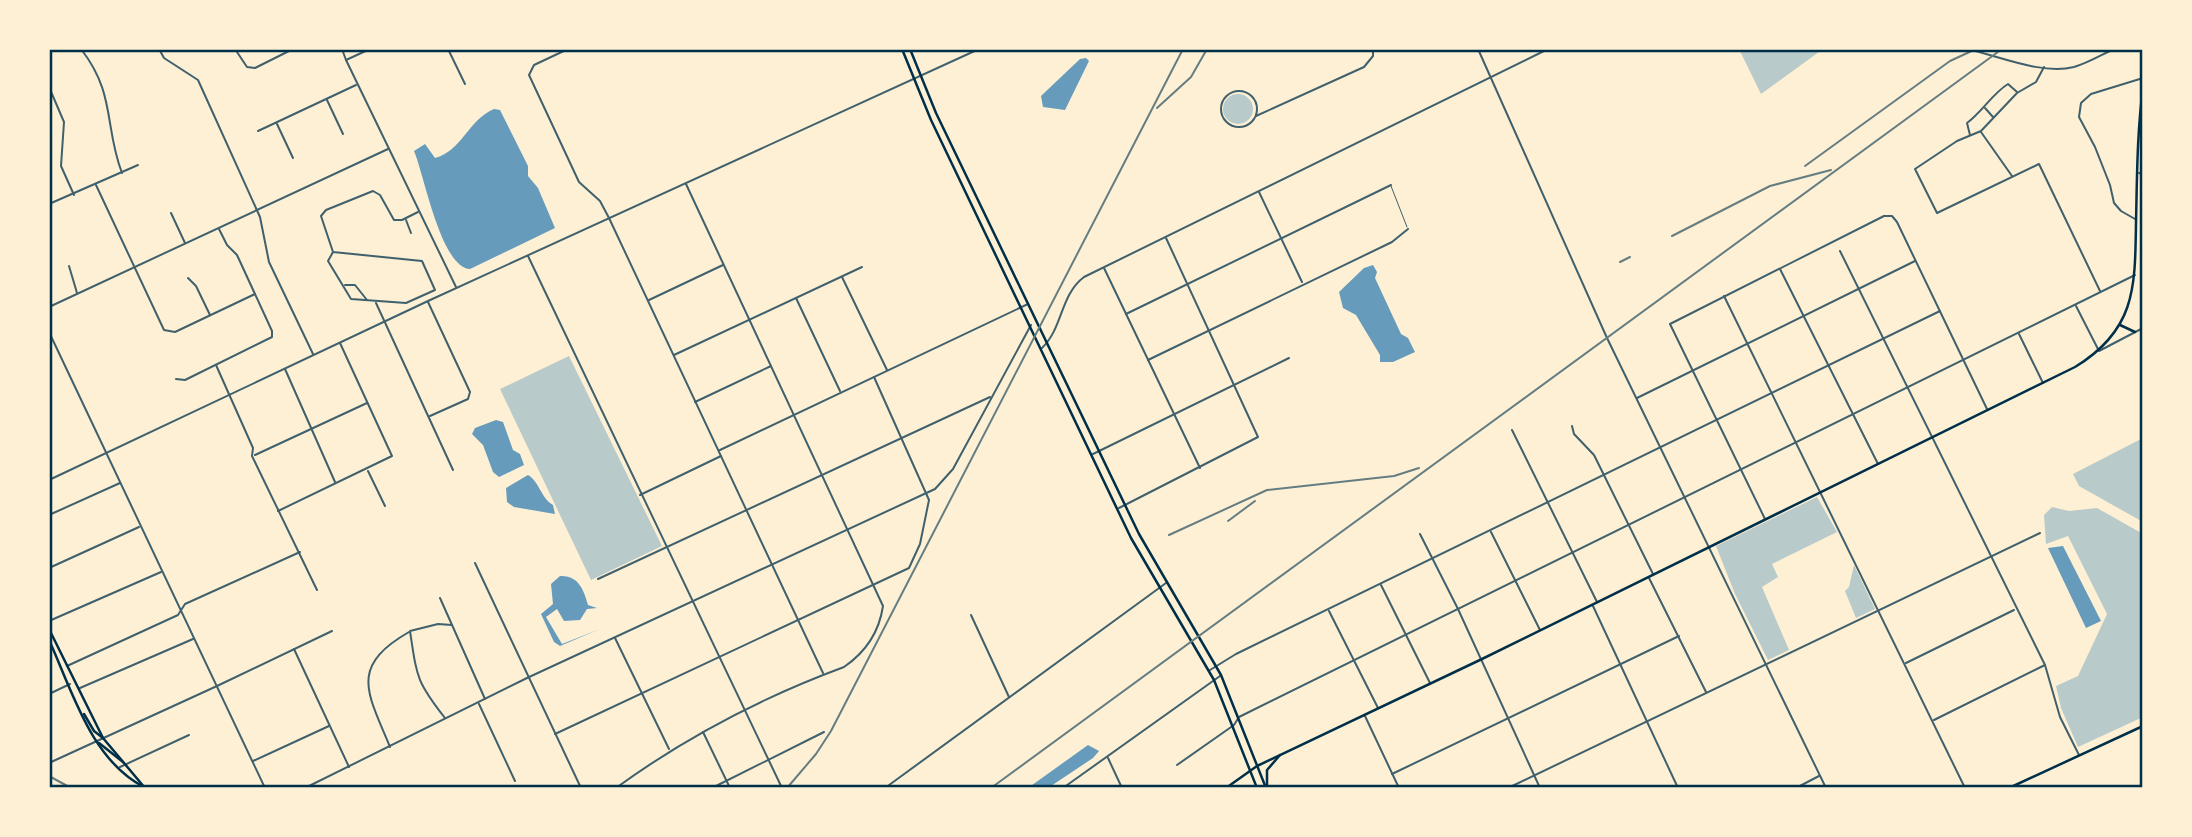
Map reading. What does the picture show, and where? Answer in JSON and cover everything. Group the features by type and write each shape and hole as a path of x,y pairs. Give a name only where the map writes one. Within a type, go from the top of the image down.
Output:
{"main road":[{"path":"902,49 940,138 1118,509 1214,680 1257,788"},
{"path":"910,49 946,135 1125,505 1221,675 1266,788"},
{"path":"1226,788 1257,766 1597,603 2043,383 2099,352 2120,325 2132,296 2141,173 2143,88"},
{"path":"940,138 946,135"},
{"path":"968,197 975,194"},
{"path":"992,247 999,244"},
{"path":"2120,325 2135,332"},
{"path":"49,629 103,738"},
{"path":"49,640 96,741 120,768 145,788"},
{"path":"80,709 94,731 145,788"},
{"path":"2009,788 2143,726"},
{"path":"96,741 124,763"},
{"path":"1266,788 1267,770 1280,755"}],"street":[{"path":"81,49 97,74 109,105 113,151 122,173"},
{"path":"159,49 164,58 198,80 257,211 269,262 313,355"},
{"path":"235,49 247,67 255,68 293,49"},
{"path":"342,49 457,288"},
{"path":"346,60 370,49"},
{"path":"448,49 465,84"},
{"path":"568,49 534,65 529,75 579,182 600,201 609,218 823,674"},
{"path":"49,480 428,300 979,49"},
{"path":"1256,116 1254,98 1244,92 1232,92 1223,101 1221,113 1232,127 1249,125 1256,116 1364,67 1373,56 1373,49"},
{"path":"1478,49 1608,338 1826,788"},
{"path":"1042,348 1048,343 1071,288 1084,277 1548,49"},
{"path":"1967,49 2044,67 2075,67 2114,49"},
{"path":"2044,67 2035,82 2017,93 1981,131 1914,169 1937,213 2039,164 2100,292"},
{"path":"2136,219 2121,211 2114,203 2095,147 2079,117 2081,103 2091,94 2143,78"},
{"path":"1970,135 1967,123 2008,84 2017,93"},
{"path":"258,131 357,85"},
{"path":"49,87 64,122 61,166 74,195"},
{"path":"327,99 344,134"},
{"path":"1985,108 1994,117"},
{"path":"277,123 293,158"},
{"path":"1981,131 2012,176"},
{"path":"49,307 388,149"},
{"path":"49,204 138,165"},
{"path":"615,788 669,749 703,731 823,674 844,667 862,654 874,636 883,606 686,184"},
{"path":"96,185 164,330 174,332 255,294"},
{"path":"1126,314 1391,185"},
{"path":"332,252 423,262 434,291 408,303 351,299 328,261 332,252 321,216 336,205 373,191 380,195 391,218 405,219 419,212"},
{"path":"1259,191 1303,284"},
{"path":"171,213 186,244"},
{"path":"1765,520 1670,324 1884,216 1892,216 1988,410"},
{"path":"405,219 411,233"},
{"path":"176,379 185,380 272,337 272,331 237,255 227,245 219,229"},
{"path":"1148,360 1392,243 1408,229"},
{"path":"1118,509 1258,437 1165,237"},
{"path":"1840,251 2045,665 2060,717 2079,756"},
{"path":"527,255 782,788"},
{"path":"1637,398 1916,261"},
{"path":"648,301 724,265"},
{"path":"69,266 77,294"},
{"path":"673,356 862,267"},
{"path":"1104,267 1200,469"},
{"path":"1780,268 1878,464"},
{"path":"1177,765 1234,725 1239,717 2135,275"},
{"path":"842,276 887,371"},
{"path":"188,278 196,286 210,314"},
{"path":"344,285 355,285 368,300"},
{"path":"1724,295 1965,788"},
{"path":"796,298 841,392"},
{"path":"428,300 470,391 468,399 428,417"},
{"path":"375,301 453,470"},
{"path":"719,450 1029,304"},
{"path":"2075,305 2099,352 2143,328"},
{"path":"1209,670 1940,311"},
{"path":"305,788 527,678 692,603 946,480 1031,325"},
{"path":"49,332 265,788"},
{"path":"2019,334 2043,383"},
{"path":"278,511 392,456 340,342"},
{"path":"1093,454 1289,358"},
{"path":"216,365 253,448 252,456 317,590"},
{"path":"695,402 772,366"},
{"path":"285,368 336,484"},
{"path":"555,734 909,568 926,523 929,500 903,436 874,377"},
{"path":"598,579 990,397"},
{"path":"252,456 368,403"},
{"path":"1572,426 1574,435 1594,455 1653,575"},
{"path":"1512,430 1597,603"},
{"path":"640,495 722,456"},
{"path":"367,470 385,506"},
{"path":"49,515 121,483"},
{"path":"49,568 140,526"},
{"path":"1490,531 1540,631"},
{"path":"1508,788 2040,533"},
{"path":"1420,534 1482,659 1540,788"},
{"path":"67,666 178,615 185,604 300,552"},
{"path":"475,563 581,788"},
{"path":"49,621 162,572"},
{"path":"1649,577 1706,694"},
{"path":"885,788 1167,582"},
{"path":"1381,584 1430,684"},
{"path":"440,598 485,699"},
{"path":"1592,605 1678,788"},
{"path":"1905,663 2016,609"},
{"path":"1328,610 1378,708"},
{"path":"971,615 1009,698"},
{"path":"390,747 366,684 368,669 380,653 410,631 438,624 452,625"},
{"path":"49,763 332,631"},
{"path":"410,631 416,674 425,694 446,719"},
{"path":"1392,774 1679,636"},
{"path":"614,637 669,749"},
{"path":"78,688 194,638"},
{"path":"294,649 349,767"},
{"path":"1933,720 2045,665"},
{"path":"1063,788 1221,675"},
{"path":"49,694 70,684"},
{"path":"479,703 515,780"},
{"path":"1364,715 1399,788"},
{"path":"253,761 330,725"},
{"path":"703,731 730,788"},
{"path":"712,788 824,732"},
{"path":"120,768 124,763 189,735"},
{"path":"1108,757 1122,788"},
{"path":"1796,788 1820,776"}],"lane":[{"path":"1391,185 1408,229"}],"shaded area":[{"path":"1739,49 1823,49 1761,94"},
{"path":"1238,94 1249,98 1253,109 1249,120 1238,124 1227,120 1223,109 1227,98"},
{"path":"569,356 662,546 591,580 500,389"},
{"path":"2143,438 2143,522 2079,486 2073,474"},
{"path":"1817,497 1837,532 1772,564 1778,577 1762,587 1789,650 1768,660 1735,594 1716,546"},
{"path":"2052,507 2069,511 2097,508 2143,534 2143,717 2078,747 2061,708 2056,686 2078,676 2107,614 2068,536 2046,544 2044,515"},
{"path":"1854,565 1875,609 1856,618 1845,591 1849,587"}],"water":[{"path":"1086,58 1089,61 1065,110 1043,107 1041,96 1080,59"},
{"path":"494,109 500,110 528,166 528,176 538,188 555,228 470,269 460,265 442,237 414,151 425,144 435,158 444,154 459,142 478,120"},
{"path":"1373,265 1377,272 1375,278 1401,334 1408,338 1415,352 1393,362 1380,362 1380,355 1356,315 1343,308 1339,292 1364,268"},
{"path":"496,420 503,422 513,450 520,454 524,465 499,477 493,472 483,445 472,434 475,428"},
{"path":"528,475 553,505 555,514 514,507 507,502 506,488"},
{"path":"2063,546 2101,621 2086,628 2048,548"},
{"path":"560,576 576,581 588,605 597,608 587,609 580,620 564,621 557,609 546,617 562,644 600,629 560,646 554,642 541,614 553,604 551,584"},
{"path":"1088,745 1099,751 1093,758 1048,788 1028,788"}],"railway":[{"path":"787,788 816,754 831,731 1183,49"},
{"path":"1157,108 1191,77 1207,49"},
{"path":"1805,166 1950,61 1976,49"},
{"path":"991,788 2002,49"},
{"path":"1672,236 1770,186 1831,170"},
{"path":"1620,262 1630,257"},
{"path":"1169,535 1267,490 1394,476 1419,468"},
{"path":"1228,521 1255,501"},
{"path":"49,776 71,788"}]}
